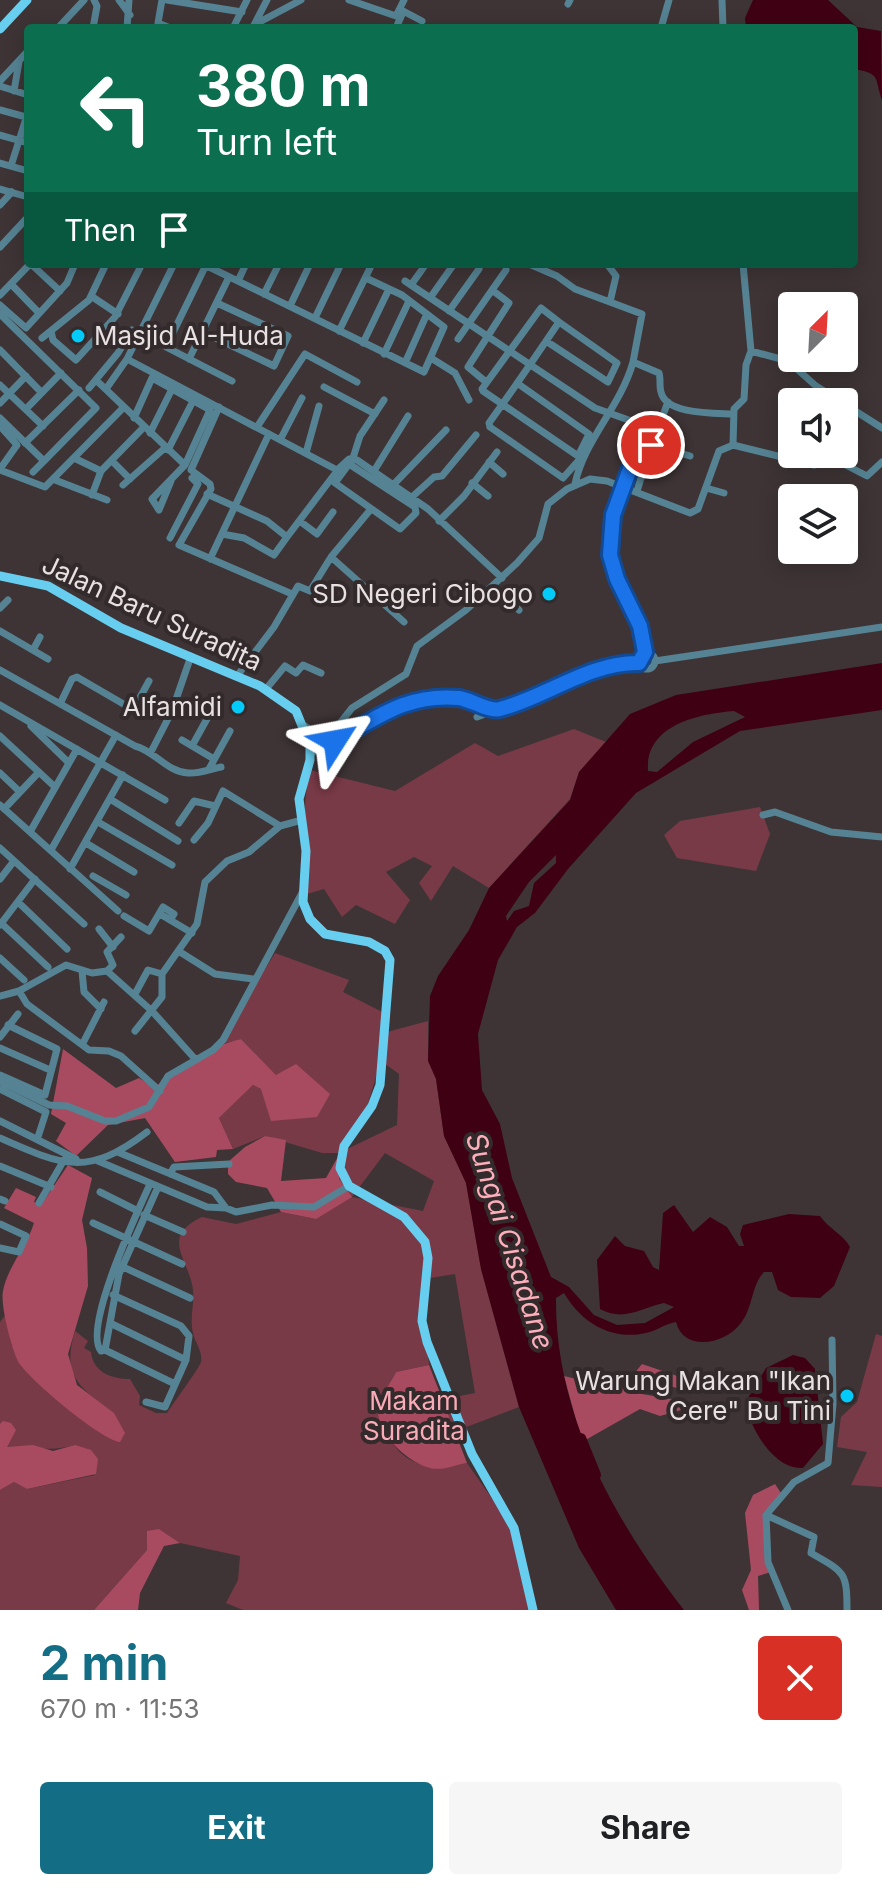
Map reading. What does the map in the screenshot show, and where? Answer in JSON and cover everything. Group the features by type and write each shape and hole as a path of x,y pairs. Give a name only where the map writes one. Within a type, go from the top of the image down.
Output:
{"main road":[{"path":"0,29 27,0"},
{"name":"Jalan Baru Suradita","path":"0,576 42,583 108,622 266,689 291,706 305,726"},
{"path":"305,726 310,754 299,799 306,851 302,893 306,909 320,930 333,937 376,945 390,960 380,1085 372,1106 340,1155 342,1173 349,1186 404,1217 425,1242 428,1258 422,1321 427,1342 472,1454 514,1528 533,1610"}],"street":[{"path":"62,24 84,0"},
{"path":"94,0 97,6 94,24"},
{"path":"119,0 130,15"},
{"path":"128,24 129,0"},
{"path":"160,24 158,23 164,0 242,12"},
{"path":"235,24 247,0"},
{"path":"255,24 267,0"},
{"path":"258,24 301,0"},
{"path":"349,0 396,16 406,0"},
{"path":"398,24 406,0"},
{"path":"662,24 669,0"},
{"path":"722,0 723,24"},
{"path":"403,11 422,21"},
{"path":"24,55 0,84 24,94"},
{"path":"14,91 19,60"},
{"path":"0,110 24,114"},
{"path":"0,135 24,142 11,166"},
{"path":"0,163 24,170"},
{"path":"0,189 24,196"},
{"path":"0,205 12,192"},
{"path":"0,247 24,221"},
{"path":"0,295 26,268"},
{"path":"34,268 60,291"},
{"path":"0,305 25,328 60,291 72,268"},
{"path":"42,338 91,296 104,268"},
{"path":"51,331 53,340 76,360 118,314 140,268"},
{"path":"106,389 127,359 172,268"},
{"path":"206,268 166,345 168,349 232,381"},
{"path":"213,268 424,372 445,329 409,301 366,278"},
{"path":"238,281 244,268"},
{"path":"264,294 277,268"},
{"path":"290,306 308,268"},
{"path":"315,318 339,268"},
{"path":"339,331 370,268"},
{"path":"422,268 408,283 595,408 637,423 641,431 640,441 613,515 610,555 617,579 640,626 645,652 639,663"},
{"path":"430,298 451,268"},
{"path":"449,311 477,268"},
{"path":"538,268 575,289 643,316 627,385 605,420 575,484"},
{"path":"610,268 616,276 610,302"},
{"path":"733,445 733,414 735,405 744,399 746,365 751,351 743,268"},
{"path":"458,339 506,270"},
{"path":"189,359 229,277"},
{"path":"11,284 39,313"},
{"path":"363,343 389,289"},
{"path":"486,382 468,367 509,303 492,290"},
{"path":"91,296 118,314"},
{"path":"384,354 409,301"},
{"path":"203,332 274,366 288,342 288,336 217,303"},
{"path":"546,341 608,382 617,363 539,307 486,382 483,391 578,456"},
{"path":"0,314 79,390 95,410 33,472"},
{"path":"405,363 426,316"},
{"path":"517,383 589,434 579,460 563,478 490,427 502,404 559,322"},
{"path":"89,388 132,330"},
{"path":"0,350 41,392"},
{"path":"751,351 788,361 816,386 882,428"},
{"path":"257,427 305,354 357,382"},
{"path":"431,358 455,373 469,400"},
{"path":"127,359 339,472"},
{"path":"633,362 659,373 661,394 668,402 685,409 733,414"},
{"path":"26,409 61,373"},
{"path":"0,403 26,376"},
{"path":"134,418 152,378 210,410 182,468 171,481"},
{"path":"96,380 167,448 198,484 170,538"},
{"path":"0,385 43,426"},
{"path":"324,387 375,414"},
{"path":"92,495 101,471 147,430 172,389"},
{"path":"25,443 79,390"},
{"path":"280,440 302,398"},
{"path":"222,534 244,538 274,555 353,458 360,436 384,400"},
{"path":"123,485 167,448 193,401"},
{"path":"663,415 668,402"},
{"path":"306,453 319,406"},
{"path":"219,407 191,470 210,484 179,545 292,594"},
{"path":"1,428 17,445 0,470 45,487 123,408"},
{"path":"374,471 408,416"},
{"path":"0,418 44,461"},
{"path":"394,484 446,430"},
{"path":"210,559 269,434"},
{"path":"412,497 434,477 442,476 476,435"},
{"path":"640,441 690,456"},
{"path":"638,488 651,445"},
{"path":"331,743 333,732 352,708 406,674 417,646 494,586 537,541 548,504 575,484 594,478 690,513 698,509 719,451 733,445 814,465 838,461 867,476 882,462"},
{"path":"439,521 497,452"},
{"path":"74,458 101,471"},
{"path":"353,458 412,497 502,578"},
{"path":"113,462 130,479"},
{"path":"489,462 503,474"},
{"path":"353,465 417,510 401,529 371,509 335,483 339,472 353,465"},
{"path":"55,480 107,500"},
{"path":"472,483 488,496"},
{"path":"706,488 724,493"},
{"path":"207,494 272,523 287,537"},
{"path":"237,676 274,627 298,586 310,591 331,557 371,509"},
{"path":"301,522 317,534 333,512"},
{"path":"331,557 404,622"},
{"path":"494,586 519,610"},
{"path":"0,608 8,600"},
{"path":"477,717 616,665 639,663 649,668 655,661 882,627"},
{"path":"0,631 48,659"},
{"path":"33,650 40,637"},
{"path":"645,652 652,654 655,661"},
{"path":"152,750 172,711 191,656"},
{"path":"266,689 285,666 296,673 303,665 321,673"},
{"path":"0,670 116,735 152,750 162,761 181,772 221,767"},
{"path":"60,704 72,679 77,677 144,716"},
{"path":"133,710 149,681"},
{"path":"310,754 371,717 413,701 457,698 496,711"},
{"path":"0,705 165,800"},
{"path":"192,746 208,717"},
{"path":"28,722 69,763"},
{"path":"305,726 331,743"},
{"path":"209,769 230,731"},
{"path":"51,850 116,735"},
{"path":"0,736 55,787"},
{"path":"182,740 214,759"},
{"path":"30,832 77,749"},
{"path":"39,772 2,807 121,914 149,931 160,914 192,933"},
{"path":"0,773 20,792"},
{"path":"70,869 123,775"},
{"path":"194,840 208,823 223,791 280,826"},
{"path":"110,799 178,841"},
{"path":"179,823 194,801 215,806"},
{"path":"763,815 779,813 831,832 882,837"},
{"path":"135,1031 163,995 162,974 192,933 205,882 227,861 249,852 280,826 302,820"},
{"path":"98,822 172,865"},
{"path":"86,843 134,872"},
{"path":"0,848 84,924"},
{"path":"0,879 14,861"},
{"path":"88,885 95,872 126,895"},
{"path":"35,879 1,924 48,967"},
{"path":"0,1081 49,1105 67,1106 105,1121 144,1110 168,1076 223,1040 253,979 302,893"},
{"path":"18,902 67,949"},
{"path":"99,929 113,947"},
{"path":"107,971 113,965 107,952 121,937"},
{"path":"180,952 215,974 253,979"},
{"path":"0,958 24,980"},
{"path":"0,996 19,991 66,965 82,971 107,971 152,1011 196,1060"},
{"path":"135,994 148,970 162,974"},
{"path":"82,971 84,992 102,1006 83,1043"},
{"path":"19,991 27,1004 89,1050 121,1056 160,1091"},
{"path":"0,1037 18,1014"},
{"path":"0,1075 45,1095 57,1046 8,1025"},
{"path":"0,1048 50,1070"},
{"path":"0,1089 46,1112 38,1137"},
{"path":"0,1121 38,1137 83,1162"},
{"path":"0,1138 62,1164 98,1161 120,1153 147,1132"},
{"path":"120,1153 214,1192 226,1208"},
{"path":"39,1203 51,1187 66,1154"},
{"path":"98,1161 207,1207 236,1212 272,1205 314,1207 349,1186"},
{"path":"170,1174 174,1167 229,1164"},
{"path":"0,1166 51,1187"},
{"path":"154,1185 112,1268 97,1339 98,1349 175,1384"},
{"path":"100,1192 183,1232"},
{"path":"93,1223 182,1264"},
{"path":"0,1224 26,1236 19,1252 0,1248"},
{"path":"105,1350 113,1295 128,1240"},
{"path":"121,1266 190,1298"},
{"path":"113,1295 185,1329 191,1344 164,1408 146,1402"},
{"path":"110,1323 186,1360"},
{"path":"788,1610 768,1562 766,1515 794,1482 828,1463 833,1404 832,1340"},
{"path":"766,1515 814,1537 811,1553 841,1570 848,1587 847,1610"}],"shaded area":[{"path":"574,729 606,742 579,772 570,799 489,888 453,866 431,901 419,883 432,866 414,857 386,872 410,900 395,924 356,905 342,917 324,889 300,896 305,802 310,770 395,791 475,743 498,756"},
{"path":"760,807 770,834 756,871 677,858 664,835 680,821"},
{"path":"275,953 349,980 343,992 388,1015 387,1032 428,1021 428,1060 436,1079 444,1136 466,1183 481,1269 519,1407 453,1432 444,1399 475,1393 455,1274 430,1278 425,1325 429,1365 396,1372 378,1406 390,1439 408,1458 433,1466 467,1463 519,1537 536,1610 243,1610 226,1603 238,1580 240,1556 180,1543 159,1529 147,1550 94,1610 0,1610 0,1490 14,1482 27,1489 95,1475 75,1445 57,1448 6,1447 0,1424 0,1322 6,1314 12,1346 114,1413 76,1380 70,1359 75,1331 88,1341 84,1348 91,1352 99,1369 116,1378 130,1379 140,1396 139,1405 156,1413 167,1413 201,1362 192,1327 192,1284 179,1247 183,1231 202,1217 236,1224 281,1212 316,1219 339,1179 339,1153 322,1153 265,1136 233,1149 219,1118 253,1085 261,1089 276,1075 241,1039 218,1045","holes":["381,1061 399,1074 397,1125 341,1152 364,1116","385,1153 434,1181 423,1211 352,1197"]},
{"path":"876,1334 882,1336 882,1487 851,1485 867,1452 837,1447 841,1417 857,1402"}],"green space":[{"path":"241,1039 276,1075 296,1064 330,1094 317,1117 271,1121 261,1089 253,1085 219,1118 233,1149 217,1150 216,1157 175,1162 145,1118 108,1125 76,1156 56,1141 66,1123 51,1114 63,1049 116,1088 139,1078 155,1088 194,1058"},
{"path":"265,1136 286,1140 281,1181 326,1178 340,1153 339,1179 352,1197 316,1219 281,1212 267,1188 236,1182 228,1174 228,1162 245,1147"},
{"path":"68,1165 92,1178 82,1220 87,1248 88,1286 68,1354 77,1385 114,1413 125,1433 120,1442 83,1421 26,1371 16,1357 5,1317 5,1282 34,1223 4,1208 16,1188 36,1197 34,1202 41,1205"},
{"path":"642,1364 686,1379 677,1388 648,1381 642,1394 682,1401 681,1410 660,1416 640,1409 582,1442 564,1376 621,1390"},
{"name":"Makam Suradita","path":"429,1365 467,1463 439,1469 421,1465 402,1453 381,1425 379,1405 396,1372"},
{"path":"3,1421 11,1423 16,1430 7,1447 33,1445 53,1451 75,1445 91,1450 98,1459 96,1474 27,1489 14,1482 0,1490 0,1424"},
{"path":"775,1484 783,1496 763,1513 771,1572 758,1576 759,1610 749,1610 742,1590 751,1570 745,1513 753,1495"},
{"path":"159,1529 180,1543 164,1546 140,1593 138,1610 94,1610 147,1550 147,1531"}],"water":[{"path":"753,0 828,0 854,24 746,24"},
{"path":"858,27 881,31 882,100 876,78 858,70"},
{"path":"882,663 882,710 740,731 636,793 568,869 535,913 517,927 498,960 478,1034 482,1090 500,1124 512,1178 551,1277 569,1287 594,1315 617,1325 645,1323 674,1307 664,1303 625,1314 600,1309 597,1260 615,1236 625,1246 644,1251 653,1267 659,1270 663,1213 674,1205 693,1232 710,1217 727,1227 739,1246 744,1246 740,1234 743,1225 789,1214 820,1216 850,1247 834,1286 820,1298 791,1297 778,1290 772,1272 764,1272 741,1323 726,1336 706,1342 687,1338 676,1322 633,1335 609,1332 588,1321 564,1293 556,1298 558,1341 566,1383 593,1464 634,1540 684,1610 616,1610 579,1548 519,1407 481,1269 466,1183 444,1136 436,1079 428,1061 430,996 438,976 469,930 489,888 570,800 579,772 630,714 676,695","holes":["734,711 745,717 693,742 657,772 648,771 649,755 664,733 690,719","556,855 556,863 534,883 529,906 514,911 507,921 506,916 529,882"]},
{"path":"793,1355 805,1358 815,1369 823,1444 803,1468 792,1467 773,1455 752,1424 745,1403 766,1368"}],"waterway":[{"name":"Sungai Cisadane","path":"581,1438 596,1475"}],"place":[{"name":"Masjid AI-Huda","path":"78,336"},
{"name":"SD Negeri Cibogo","path":"549,594"},
{"name":"Alfamidi","path":"238,707"},
{"name":"Warung Makan \"Ikan Cere\" Bu Tini","path":"847,1396"}],"route":[{"path":"335,741 371,717 413,701 457,698 496,711 616,665 639,663 640,655 645,652 640,626 612,567 610,527 640,441 651,445"}]}
